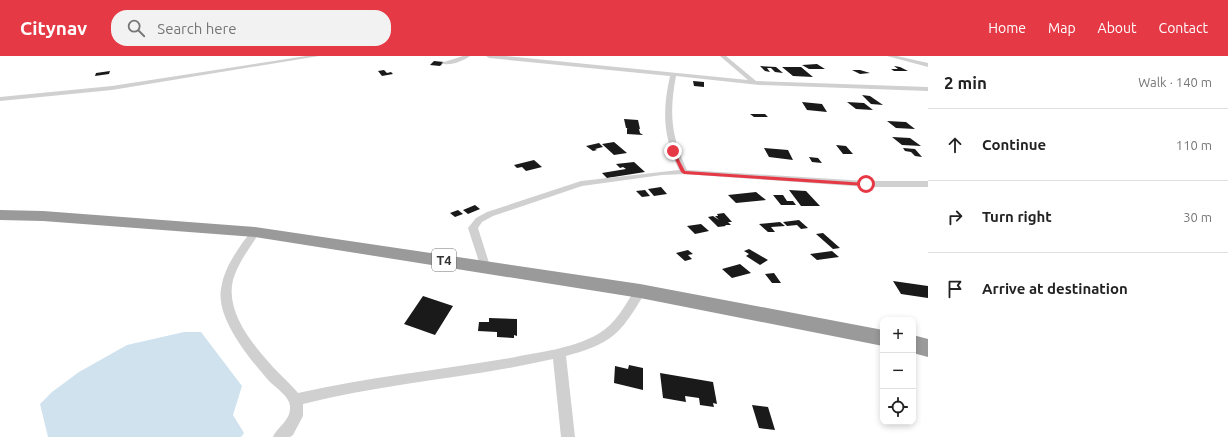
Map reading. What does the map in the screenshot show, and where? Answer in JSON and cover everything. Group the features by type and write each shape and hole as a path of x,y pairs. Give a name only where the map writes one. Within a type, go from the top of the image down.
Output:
{"highway":[{"name":"T4","path":"0,215 43,216 255,232 485,266 640,291 880,337"},
{"path":"916,345 928,348"}],"street":[{"path":"0,99 112,88 316,56"},
{"path":"444,63 457,61 467,56"},
{"path":"489,56 549,59 673,75 754,82 928,89"},
{"path":"723,56 754,82"},
{"path":"890,56 928,65"},
{"path":"673,75 667,104 667,126 673,151 684,172"},
{"path":"0,103 8,98"},
{"path":"485,266 473,228 479,220 490,214 581,184 625,177 684,172 866,184 928,184"},
{"path":"255,232 241,253 229,276 225,297 230,314 263,366 295,400 296,413 293,425 280,437"},
{"path":"295,400 334,390 483,369 559,353 602,338 620,323 640,291"},
{"path":"559,353 568,437"}],"water":[{"path":"184,332 201,332 242,386 233,415 244,433 241,437 48,437 40,404 52,392 79,372 127,345"}],"building":[{"path":"434,61 444,62 440,66 430,65"},
{"path":"817,64 825,69 809,69 802,65"},
{"path":"760,66 776,67 783,73 775,72 771,68 767,68 770,72 765,71"},
{"path":"894,66 908,71 894,71 891,69 898,69"},
{"path":"782,67 801,67 813,77 793,76"},
{"path":"384,70 387,73 391,72 393,74 382,76 378,71"},
{"path":"852,70 860,70 870,73 860,74"},
{"path":"110,71 109,74 95,76 96,73"},
{"path":"693,81 704,82 704,87 694,86"},
{"path":"862,95 870,96 883,105 871,104"},
{"path":"802,102 822,104 827,112 807,110"},
{"path":"847,102 864,103 873,110 856,109"},
{"path":"750,114 765,114 768,117 754,117"},
{"path":"624,119 638,120 640,129 626,128"},
{"path":"887,121 906,122 915,129 896,128"},
{"path":"627,128 639,129 640,133 643,135 627,134"},
{"path":"892,137 910,138 921,146 902,145"},
{"path":"614,142 627,153 614,155 602,144"},
{"path":"599,143 603,147 593,151 586,146"},
{"path":"836,145 846,146 853,154 843,154"},
{"path":"764,148 788,150 793,160 769,157"},
{"path":"903,148 915,149 922,157 915,156 911,152 905,151"},
{"path":"809,157 818,158 822,163 812,162"},
{"path":"534,160 542,167 526,171 522,167 517,168 514,165"},
{"path":"634,162 645,172 607,178 602,173 626,169 623,167 620,168 616,164"},
{"path":"661,187 667,194 654,196 648,189"},
{"path":"645,190 650,196 642,197 636,191"},
{"path":"789,190 806,191 820,206 801,206"},
{"path":"756,192 766,200 736,203 728,195"},
{"path":"773,195 783,195 787,201 793,201 796,205 781,205"},
{"path":"475,205 480,209 468,214 463,210"},
{"path":"458,210 463,214 455,217 450,213"},
{"path":"724,213 732,222 728,222 731,225 718,227 708,217 713,216 719,220 715,216 718,216 717,214"},
{"path":"799,220 808,228 801,229 797,225 787,226 783,222"},
{"path":"780,222 785,226 771,227 775,232 768,232 759,224"},
{"path":"701,224 709,231 695,234 687,226"},
{"path":"823,233 840,248 833,249 816,234"},
{"path":"749,249 768,260 760,265 746,256 749,254 744,251"},
{"path":"688,250 693,254 688,255 692,259 685,261 676,253"},
{"path":"832,251 839,257 817,260 810,254"},
{"path":"740,264 751,273 732,278 722,269"},
{"path":"774,273 781,283 772,283 765,274"},
{"path":"893,281 928,286 928,298 901,294"},
{"path":"423,296 453,306 435,335 404,324"},
{"path":"489,318 517,319 517,336 514,335 514,338 497,337 497,332 478,331 479,322 489,322"},
{"path":"629,365 643,368 643,390 614,383 615,366 628,369"},
{"path":"660,373 713,382 717,404 713,403 714,407 700,405 699,398 685,396 686,402 663,398"},
{"path":"752,405 768,407 775,430 759,428"}],"route":[{"path":"673,151 684,172 866,184"}]}
